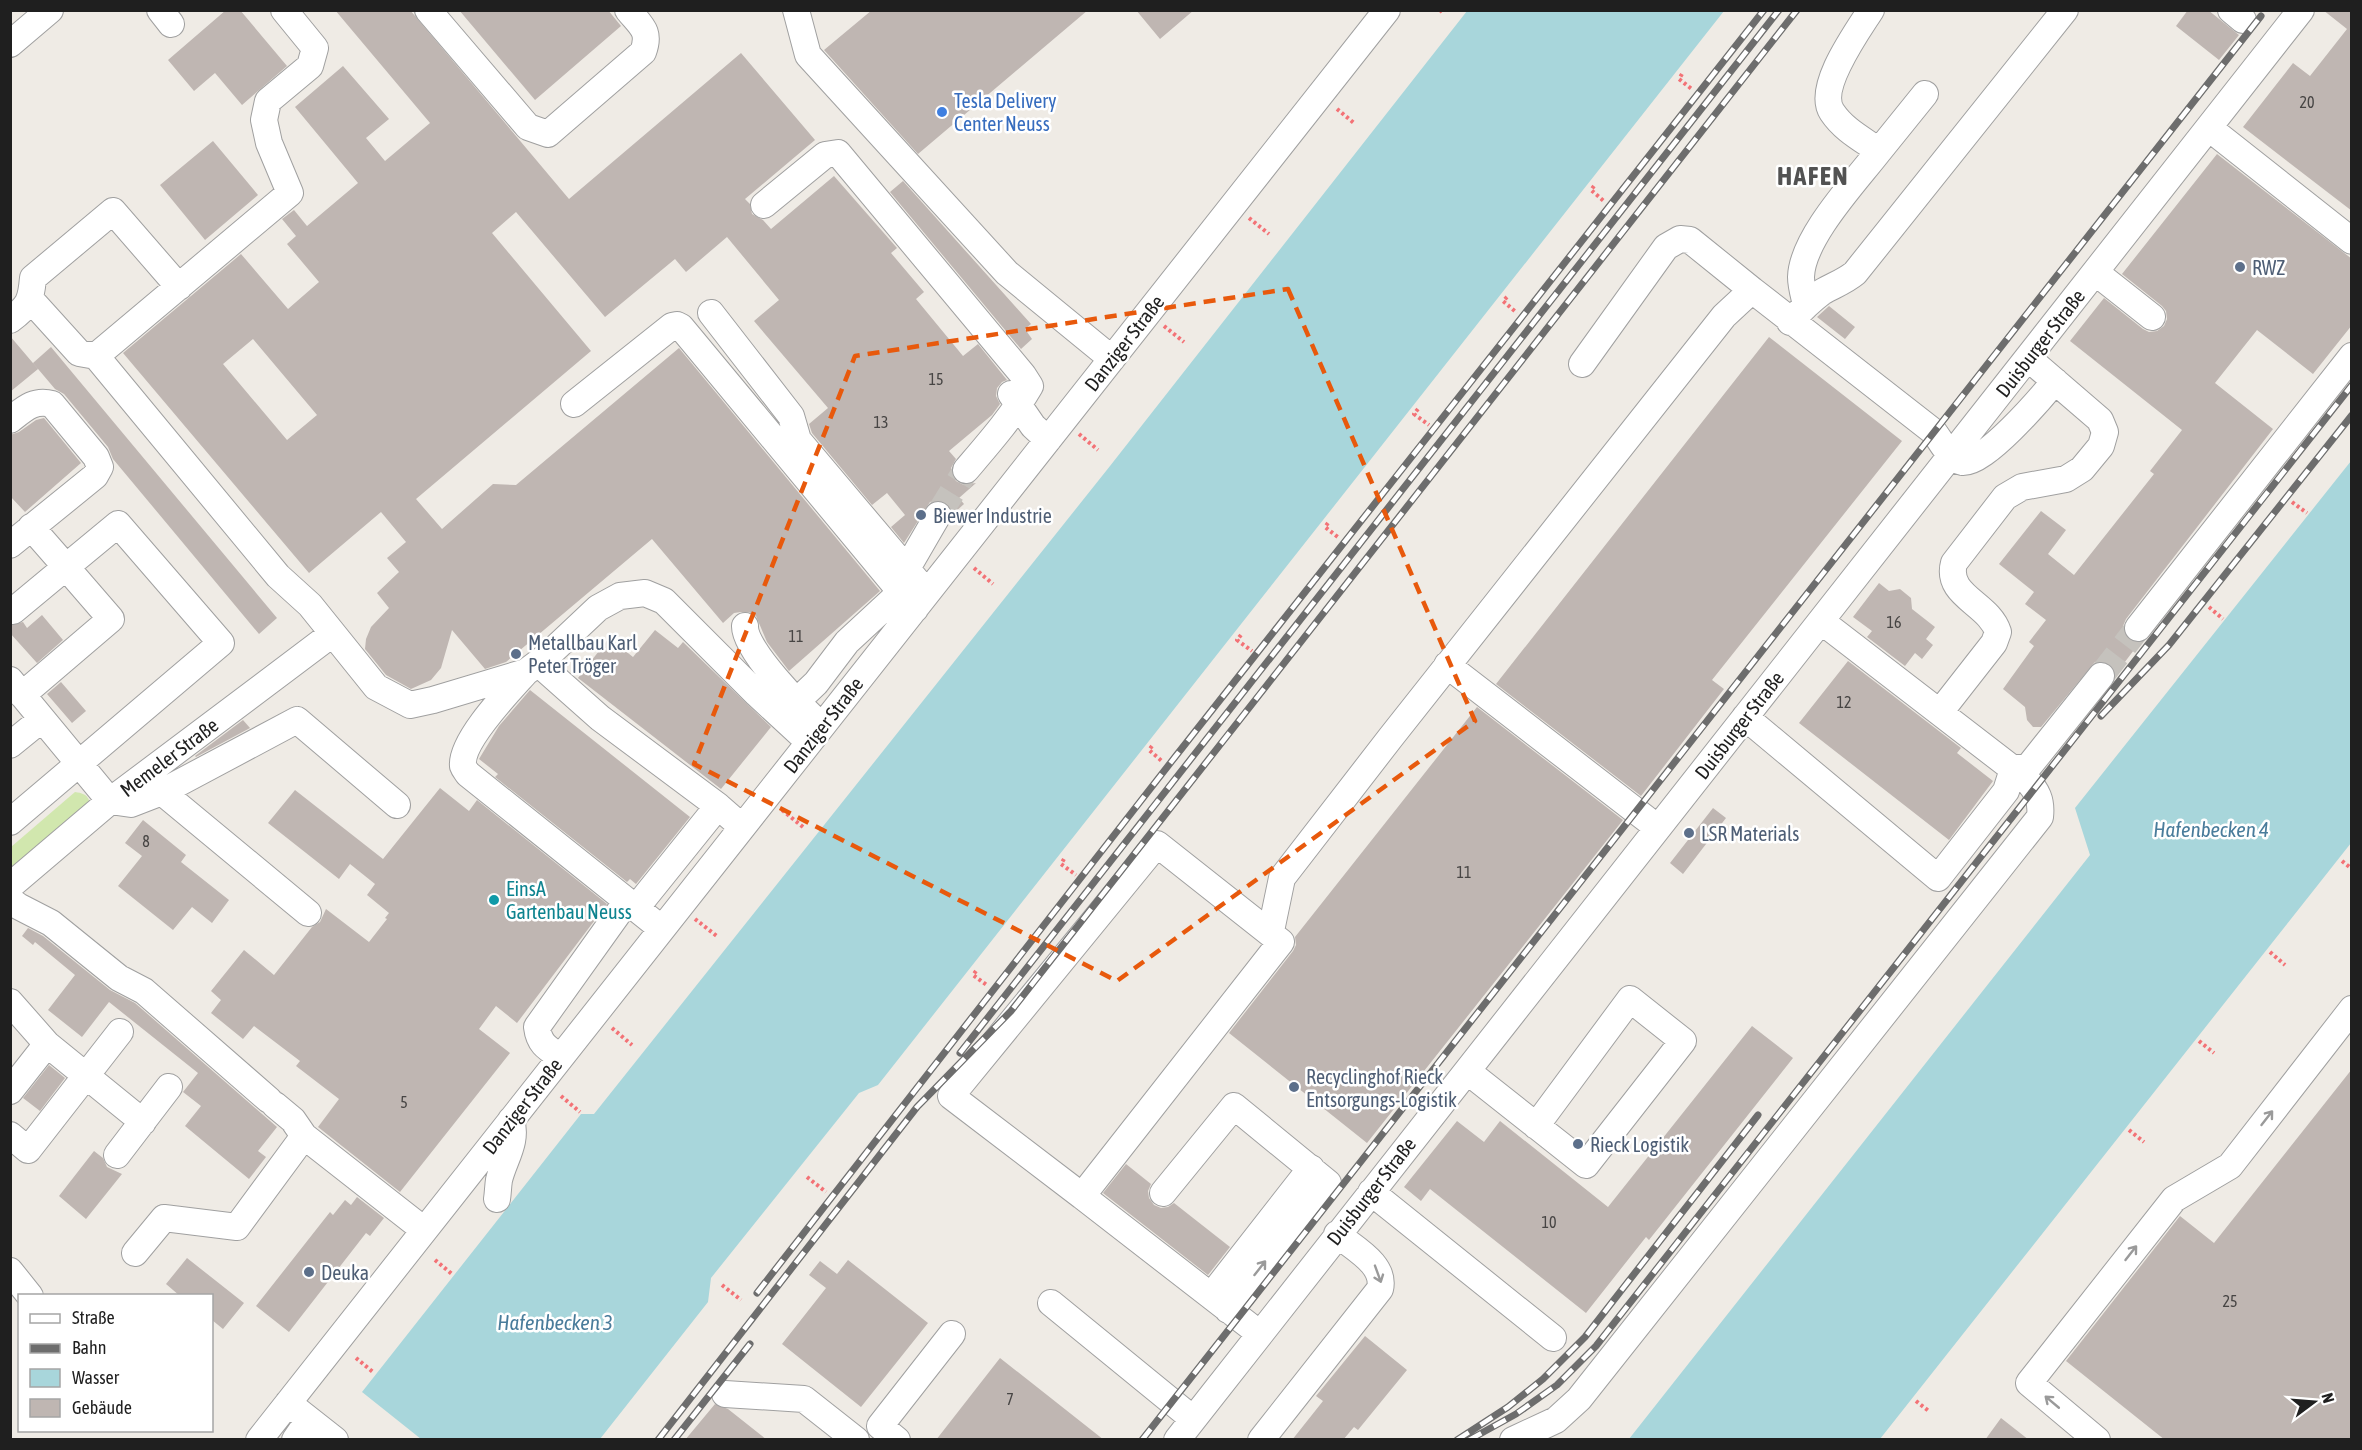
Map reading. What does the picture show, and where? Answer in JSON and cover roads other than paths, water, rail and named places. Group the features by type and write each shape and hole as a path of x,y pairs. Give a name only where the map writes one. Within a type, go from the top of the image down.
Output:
{"street":[{"path":"10,44 50,10"},
{"path":"96,356 290,193 268,142 264,120 268,101 310,66 315,48 284,10"},
{"path":"428,10 528,127 548,134 643,52 647,42 646,31 628,10"},
{"path":"796,10 808,55 1007,273 1112,359"},
{"name":"Danziger Straße","path":"259,1440 816,734 909,590 1048,440 1387,10"},
{"path":"1871,10 1830,82 1829,98 1831,110 1847,129 1879,151"},
{"path":"1798,313 1825,291 1842,284 1855,273 2065,10"},
{"name":"Duisburger Straße","path":"1177,1440 2301,10"},
{"path":"1798,313 1803,263 1813,238 1925,94"},
{"path":"2209,128 2352,241"},
{"path":"764,205 825,154 838,153 1023,375 1030,386 1016,399 1013,414 966,470"},
{"path":"10,320 31,300 33,278 113,211 179,287"},
{"path":"1582,364 1666,247 1680,239 1690,240 1752,290 1798,313 1934,432 1952,455 1961,462 1974,460 1986,452 2034,407 2055,381"},
{"path":"2095,272 2152,317"},
{"path":"1268,930 1272,926 1282,879 1447,665 1724,316 1752,290"},
{"path":"31,300 79,353 96,356 278,576 310,605 376,687 410,705 434,700 532,667"},
{"path":"711,314 791,416 798,440 909,590"},
{"path":"574,404 672,326 677,325 909,590"},
{"path":"2138,628 2352,356"},
{"path":"1940,712 1994,643 1998,632 1994,620 1956,587 1951,573 1954,563 2005,497 2022,488 2066,478 2082,469 2101,446 2105,432 2100,420 2028,358"},
{"path":"1016,399 1033,426 1048,440"},
{"path":"10,420 29,404 42,401 52,404 96,457 100,467 95,476 10,544"},
{"path":"797,701 816,683 847,642 909,590 938,515"},
{"path":"10,822 220,643 118,524 13,611"},
{"path":"31,527 111,619 16,688 110,801 131,804 162,792 297,720 397,805"},
{"path":"662,929 468,774 463,765 467,749 477,730 532,667 598,608 620,596 645,593 663,601 757,694 816,734"},
{"path":"1513,1440 1556,1420 1579,1399 2040,817 2041,802 2035,789 2013,769 1821,621"},
{"path":"745,626 744,634 752,650 797,701 816,734"},
{"name":"Memeler Straße","path":"10,886 110,801 332,634"},
{"path":"1447,665 1658,828"},
{"path":"532,667 718,806 742,827"},
{"path":"2013,769 2029,766 2101,676"},
{"path":"1745,717 1938,879 2007,791 2013,769"},
{"path":"10,745 42,718"},
{"path":"162,792 308,913"},
{"path":"561,1057 545,1047 538,1039 537,1027 631,905 676,859 718,806"},
{"path":"1082,1196 1281,942 1157,844 951,1096 1260,1334"},
{"path":"676,859 701,880"},
{"path":"10,900 51,923 119,978 144,991 293,1120 304,1136 424,1230"},
{"path":"1467,1071 1586,1165 1683,1041 1630,999 1536,1125"},
{"path":"10,1002 47,1044 143,1122"},
{"path":"2097,1440 2029,1383 2174,1199 2230,1166 2352,1009"},
{"path":"10,1134 28,1150 120,1032"},
{"path":"10,1091 47,1044"},
{"path":"117,1155 169,1087"},
{"path":"1163,1193 1234,1106 1311,1168 1283,1220 1219,1303"},
{"path":"497,1199 500,1179 513,1143 514,1129 511,1120"},
{"path":"135,1253 164,1218 237,1227 304,1136"},
{"path":"1371,1192 1553,1338"},
{"path":"1261,1440 1380,1289 1382,1282 1374,1264 1337,1234"},
{"path":"10,1271 28,1294"},
{"path":"1051,1303 1193,1419"},
{"path":"897,1440 880,1426 952,1334"},
{"path":"725,1394 804,1399 856,1440"},
{"path":"288,1403 335,1440"}],"water":[{"name":"Hafenbecken 3","path":"1467,11 1724,11 878,1085 859,1093 711,1278 708,1302 600,1439 421,1439 362,1392 581,1114 594,1114 1110,466"},
{"name":"Hafenbecken 4","path":"2351,461 2351,843 1880,1439 1629,1439 2090,855 2075,808"}],"tunnel":[{"path":"938,515 966,470"},
{"path":"2101,676 2138,628"}],"railway":[{"path":"757,1293 1175,757 1764,10"},
{"path":"960,1053 1779,10"},
{"path":"658,1440 917,1107 1011,1011 1797,10"},
{"path":"1142,1440 2261,16"},
{"path":"1469,1440 1516,1414 1557,1385 1596,1346 2352,385"},
{"path":"2101,716 2169,645 2352,415"},
{"path":"1457,1440 1508,1407 1543,1379 1585,1337 1758,1115"},
{"path":"674,1440 750,1344"}],"place":[{"name":"Tesla Delivery Center Neuss","path":"942,112"},
{"name":"RWZ","path":"2240,267"},
{"name":"Biewer Industrie","path":"921,515"},
{"name":"Metallbau Karl Peter Tröger","path":"516,654"},
{"name":"LSR Materials","path":"1689,833"},
{"name":"EinsA Gartenbau Neuss","path":"494,900"},
{"name":"Recyclinghof Rieck Entsorgungs-Logistik","path":"1294,1087"},
{"name":"Rieck Logistik","path":"1578,1144"},
{"name":"Deuka","path":"309,1272"}],"district":[{"name":"HAFEN","path":"1813,176"}]}
